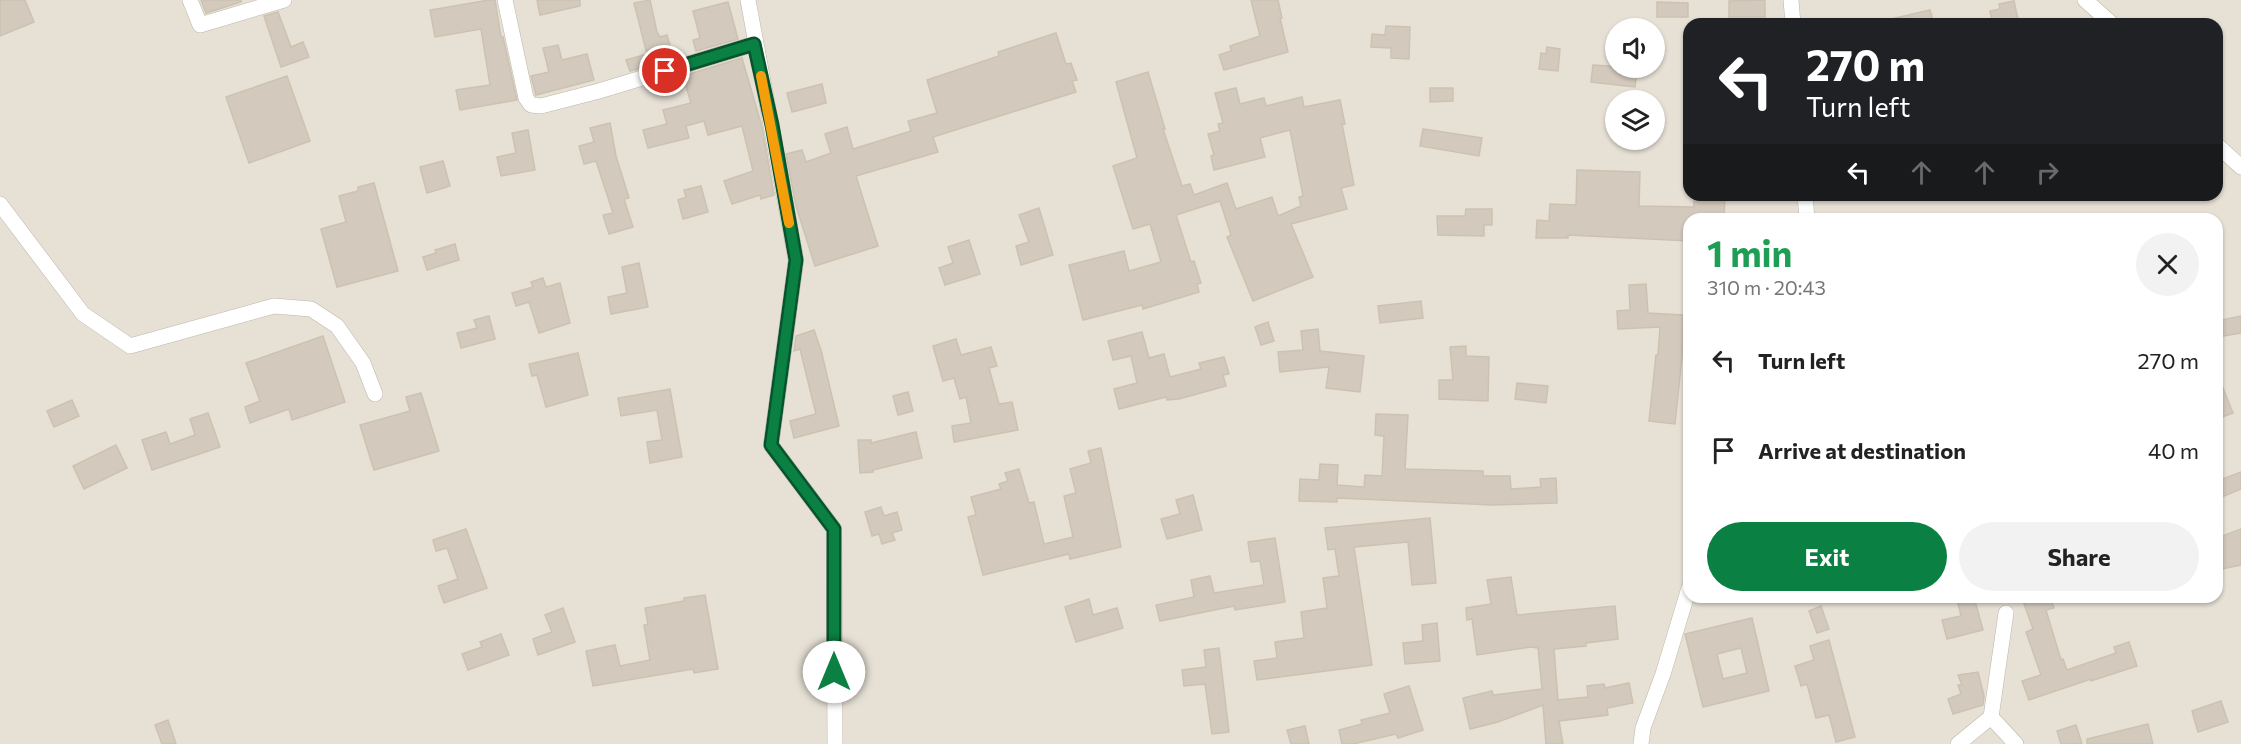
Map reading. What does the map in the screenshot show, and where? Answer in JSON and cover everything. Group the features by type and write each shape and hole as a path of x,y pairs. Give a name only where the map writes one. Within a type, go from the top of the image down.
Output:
{"street":[{"path":"190,0 200,25 284,0"},
{"path":"505,0 526,98 531,105 541,106 599,91 754,44"},
{"path":"748,0 754,44 772,125 796,260 771,445 834,529 834,744"},
{"path":"1791,0 1792,18"},
{"path":"2085,0 2105,18"},
{"path":"2223,150 2241,167"},
{"path":"0,204 83,314 130,346 274,306 312,309 337,326 363,363 375,394"},
{"path":"1641,744 1643,728 1663,674 1684,603"},
{"path":"1958,744 1991,717 2006,613"},
{"path":"1991,717 2016,744"}],"shaded area":[{"path":"0,0 2241,0 2241,744 0,744"}],"building":[{"path":"0,0 25,0 34,22 0,36"},
{"path":"201,0 241,0 241,2 206,13"},
{"path":"495,0 501,37 503,37 517,100 460,110 456,90 490,85 481,29 435,37 430,10"},
{"path":"537,0 580,0 580,6 540,15"},
{"path":"650,0 657,32 660,37 667,35 671,49 664,51 667,60 630,71 626,60 647,54 634,3"},
{"path":"1251,0 1278,0 1288,52 1224,70 1219,55 1231,51 1230,46 1260,36"},
{"path":"1765,0 1765,17 1729,17 1729,1"},
{"path":"2014,1 2018,18 1992,18 1990,11 2000,9 1999,4"},
{"path":"728,2 738,39 696,51 693,40 700,38 693,11"},
{"path":"1657,2 1688,3 1688,17 1657,17"},
{"path":"1930,10 1932,18 1895,18"},
{"path":"278,12 291,47 303,42 309,57 281,67 264,16"},
{"path":"1386,26 1410,27 1409,59 1391,58 1391,48 1371,47 1372,34 1385,35"},
{"path":"1056,33 1066,64 1071,63 1077,80 1072,81 1076,92 933,137 938,152 856,176 878,246 815,266 796,206 786,154 802,150 806,162 831,153 825,134 847,127 853,149 911,131 908,121 937,113 927,80 999,56 998,52"},
{"path":"558,45 562,60 587,54 594,80 536,95 531,76 549,72 543,48"},
{"path":"1547,47 1560,49 1558,71 1539,69 1541,53 1546,54"},
{"path":"742,58 762,127 774,195 761,199 760,195 732,204 724,181 753,171 742,126 708,135 704,121 686,126 689,138 648,148 643,130 667,124 663,110 691,103 683,76"},
{"path":"1593,65 1605,66 1605,78 1636,78 1635,87 1591,82"},
{"path":"1148,72 1165,129 1163,129 1182,186 1190,184 1194,195 1227,183 1236,209 1272,197 1278,216 1301,206 1299,197 1303,196 1290,130 1260,138 1265,157 1214,170 1211,156 1214,155 1208,134 1220,131 1218,124 1223,123 1215,93 1236,88 1240,104 1264,98 1266,106 1302,97 1304,107 1340,100 1345,124 1342,124 1354,185 1341,188 1347,209 1291,224 1313,277 1253,301 1227,237 1231,235 1220,201 1176,215 1191,262 1194,261 1201,283 1197,284 1199,292 1143,309 1142,305 1083,320 1069,265 1124,251 1129,271 1161,262 1150,224 1133,229 1113,166 1137,158 1116,82"},
{"path":"287,76 310,141 249,163 226,97"},
{"path":"822,84 826,103 792,112 787,93"},
{"path":"1430,88 1453,88 1453,101 1430,102"},
{"path":"610,123 616,156 629,198 624,199 633,227 609,234 603,215 613,213 596,161 584,164 579,146 594,142 590,128"},
{"path":"1423,129 1482,138 1479,156 1420,146"},
{"path":"528,130 535,170 501,176 497,157 516,153 512,133"},
{"path":"443,161 450,186 427,193 420,167"},
{"path":"1577,170 1640,172 1639,206 1694,207 1694,201 1725,201 1724,213 1683,213 1683,241 1568,235 1568,238 1536,238 1537,220 1549,221 1550,204 1576,205"},
{"path":"374,183 398,271 337,287 321,229 346,222 339,196 358,191 358,187"},
{"path":"701,186 708,212 683,219 678,200 686,197 684,190"},
{"path":"1039,208 1053,255 1021,265 1016,246 1029,242 1019,215"},
{"path":"1466,209 1492,209 1492,225 1484,225 1484,236 1438,235 1437,216 1465,216"},
{"path":"969,240 980,274 945,285 939,268 953,263 948,247"},
{"path":"455,244 459,260 427,270 423,257 436,253 435,250"},
{"path":"639,263 648,307 611,314 608,297 627,293 622,267"},
{"path":"543,278 546,287 560,283 570,323 539,333 529,302 516,306 512,293 533,287 531,282"},
{"path":"1646,284 1648,313 1683,315 1682,357 1675,424 1649,421 1660,327 1618,329 1617,311 1630,310 1629,285"},
{"path":"1421,301 1423,318 1380,323 1378,306"},
{"path":"489,316 495,339 461,348 457,333 477,328 474,320"},
{"path":"2241,316 2241,333 2223,336 2223,320"},
{"path":"1268,322 1274,341 1261,345 1255,327"},
{"path":"1318,329 1320,351 1364,356 1360,392 1326,388 1329,367 1280,372 1278,352 1303,350 1301,331"},
{"path":"814,330 839,426 794,438 790,421 816,414 800,349 794,351 796,336"},
{"path":"1142,332 1149,358 1164,354 1170,377 1201,369 1199,363 1224,357 1229,374 1223,375 1226,386 1179,399 1167,400 1166,397 1119,409 1114,389 1137,383 1131,356 1113,360 1108,341"},
{"path":"323,336 345,402 292,420 289,409 250,423 245,407 260,401 246,363"},
{"path":"956,339 961,355 991,347 997,366 989,368 999,404 1012,402 1018,430 954,442 952,426 971,423 966,397 960,399 954,378 943,381 933,346"},
{"path":"1466,346 1466,356 1489,357 1488,401 1439,399 1439,380 1453,380 1450,347"},
{"path":"578,353 588,395 546,407 537,375 532,376 529,364"},
{"path":"1517,383 1548,386 1546,403 1515,399"},
{"path":"2223,388 2233,413 2223,417"},
{"path":"670,389 682,457 650,463 647,442 662,440 657,410 621,416 618,398"},
{"path":"908,392 913,411 898,415 893,396"},
{"path":"421,393 439,451 374,470 360,425 410,411 406,397"},
{"path":"72,400 79,416 54,427 47,411"},
{"path":"208,413 220,447 152,470 142,440 166,432 170,444 195,435 190,419"},
{"path":"1376,414 1408,415 1405,469 1483,471 1483,476 1510,476 1511,489 1541,487 1540,479 1556,478 1557,503 1493,505 1337,498 1337,502 1299,501 1300,479 1319,480 1320,464 1338,465 1337,485 1364,487 1365,475 1382,476 1384,436 1375,435"},
{"path":"916,432 922,458 873,470 873,472 860,473 858,440 871,440 871,443"},
{"path":"116,445 127,468 84,489 73,466"},
{"path":"1101,448 1121,547 1070,559 1069,554 983,575 968,517 976,515 971,497 1001,489 999,484 1008,481 1005,473 1019,469 1029,503 1034,502 1044,544 1073,537 1064,496 1076,493 1070,469 1091,463 1088,451"},
{"path":"2241,472 2241,489 2223,496 2223,479"},
{"path":"1193,495 1202,530 1167,539 1161,519 1180,514 1176,500"},
{"path":"881,507 884,516 897,512 902,530 892,533 895,540 882,544 879,534 872,536 865,512"},
{"path":"1430,518 1436,583 1412,585 1408,542 1354,547 1372,665 1257,680 1254,661 1277,658 1275,642 1304,638 1301,612 1327,608 1323,578 1339,576 1335,549 1328,550 1325,528"},
{"path":"466,529 487,588 444,603 438,586 458,579 447,548 436,551 433,540"},
{"path":"2241,529 2241,565 2223,569 2223,536"},
{"path":"1275,538 1285,602 1235,610 1234,606 1160,621 1156,605 1194,597 1191,580 1210,576 1214,593 1264,585 1260,561 1251,562 1248,542"},
{"path":"1511,577 1517,615 1615,606 1618,639 1586,643 1586,646 1554,649 1558,700 1588,697 1587,686 1604,684 1605,688 1629,683 1633,703 1607,708 1608,715 1559,721 1563,744 1546,744 1543,705 1498,722 1470,729 1463,698 1492,691 1493,695 1542,689 1538,648 1477,655 1472,619 1467,620 1466,608 1491,604 1487,580"},
{"path":"705,595 718,669 694,673 693,669 593,686 586,651 615,645 620,666 650,660 644,625 648,624 645,608"},
{"path":"1089,599 1093,615 1117,608 1123,628 1076,642 1065,607"},
{"path":"1958,603 1976,603 1983,630 1947,639 1942,620 1961,616"},
{"path":"2024,603 2052,603 2054,608 2046,610 2061,660 2063,659 2067,670 2116,653 2114,647 2129,642 2137,666 2029,700 2022,681 2041,675 2026,632 2033,629"},
{"path":"1821,606 1829,629 1817,633 1809,611"},
{"path":"563,608 575,642 538,655 533,639 552,632 545,615"},
{"path":"1752,618 1769,691 1703,707 1685,634","holes":["1741,648 1747,673 1723,679 1717,654"]},
{"path":"1437,623 1440,661 1405,664 1403,643 1423,641 1422,625"},
{"path":"501,634 509,655 468,670 462,654 482,647 480,642"},
{"path":"1829,640 1855,737 1836,742 1829,715 1816,718 1807,684 1801,686 1795,666 1814,660 1810,646"},
{"path":"1219,648 1229,732 1212,734 1205,684 1184,686 1182,670 1206,667 1204,650"},
{"path":"1978,672 1984,696 1983,705 1953,714 1948,699 1961,694 1958,685 1962,685 1958,675"},
{"path":"1409,686 1423,730 1398,738 1396,734 1353,744 1342,744 1339,730 1362,724 1361,720 1390,713 1384,694"},
{"path":"2221,701 2228,722 2198,732 2192,711"},
{"path":"168,720 176,744 162,744 155,725"},
{"path":"2148,724 2153,744 2087,744 2087,739"},
{"path":"2076,725 2082,744 2061,744 2057,731"},
{"path":"1305,726 1309,744 1291,744 1287,730"}],"slow traffic":[{"path":"761,76 789,223"}],"route":[{"path":"665,71 754,44 772,125 796,260 771,445 834,529 834,672"}]}
